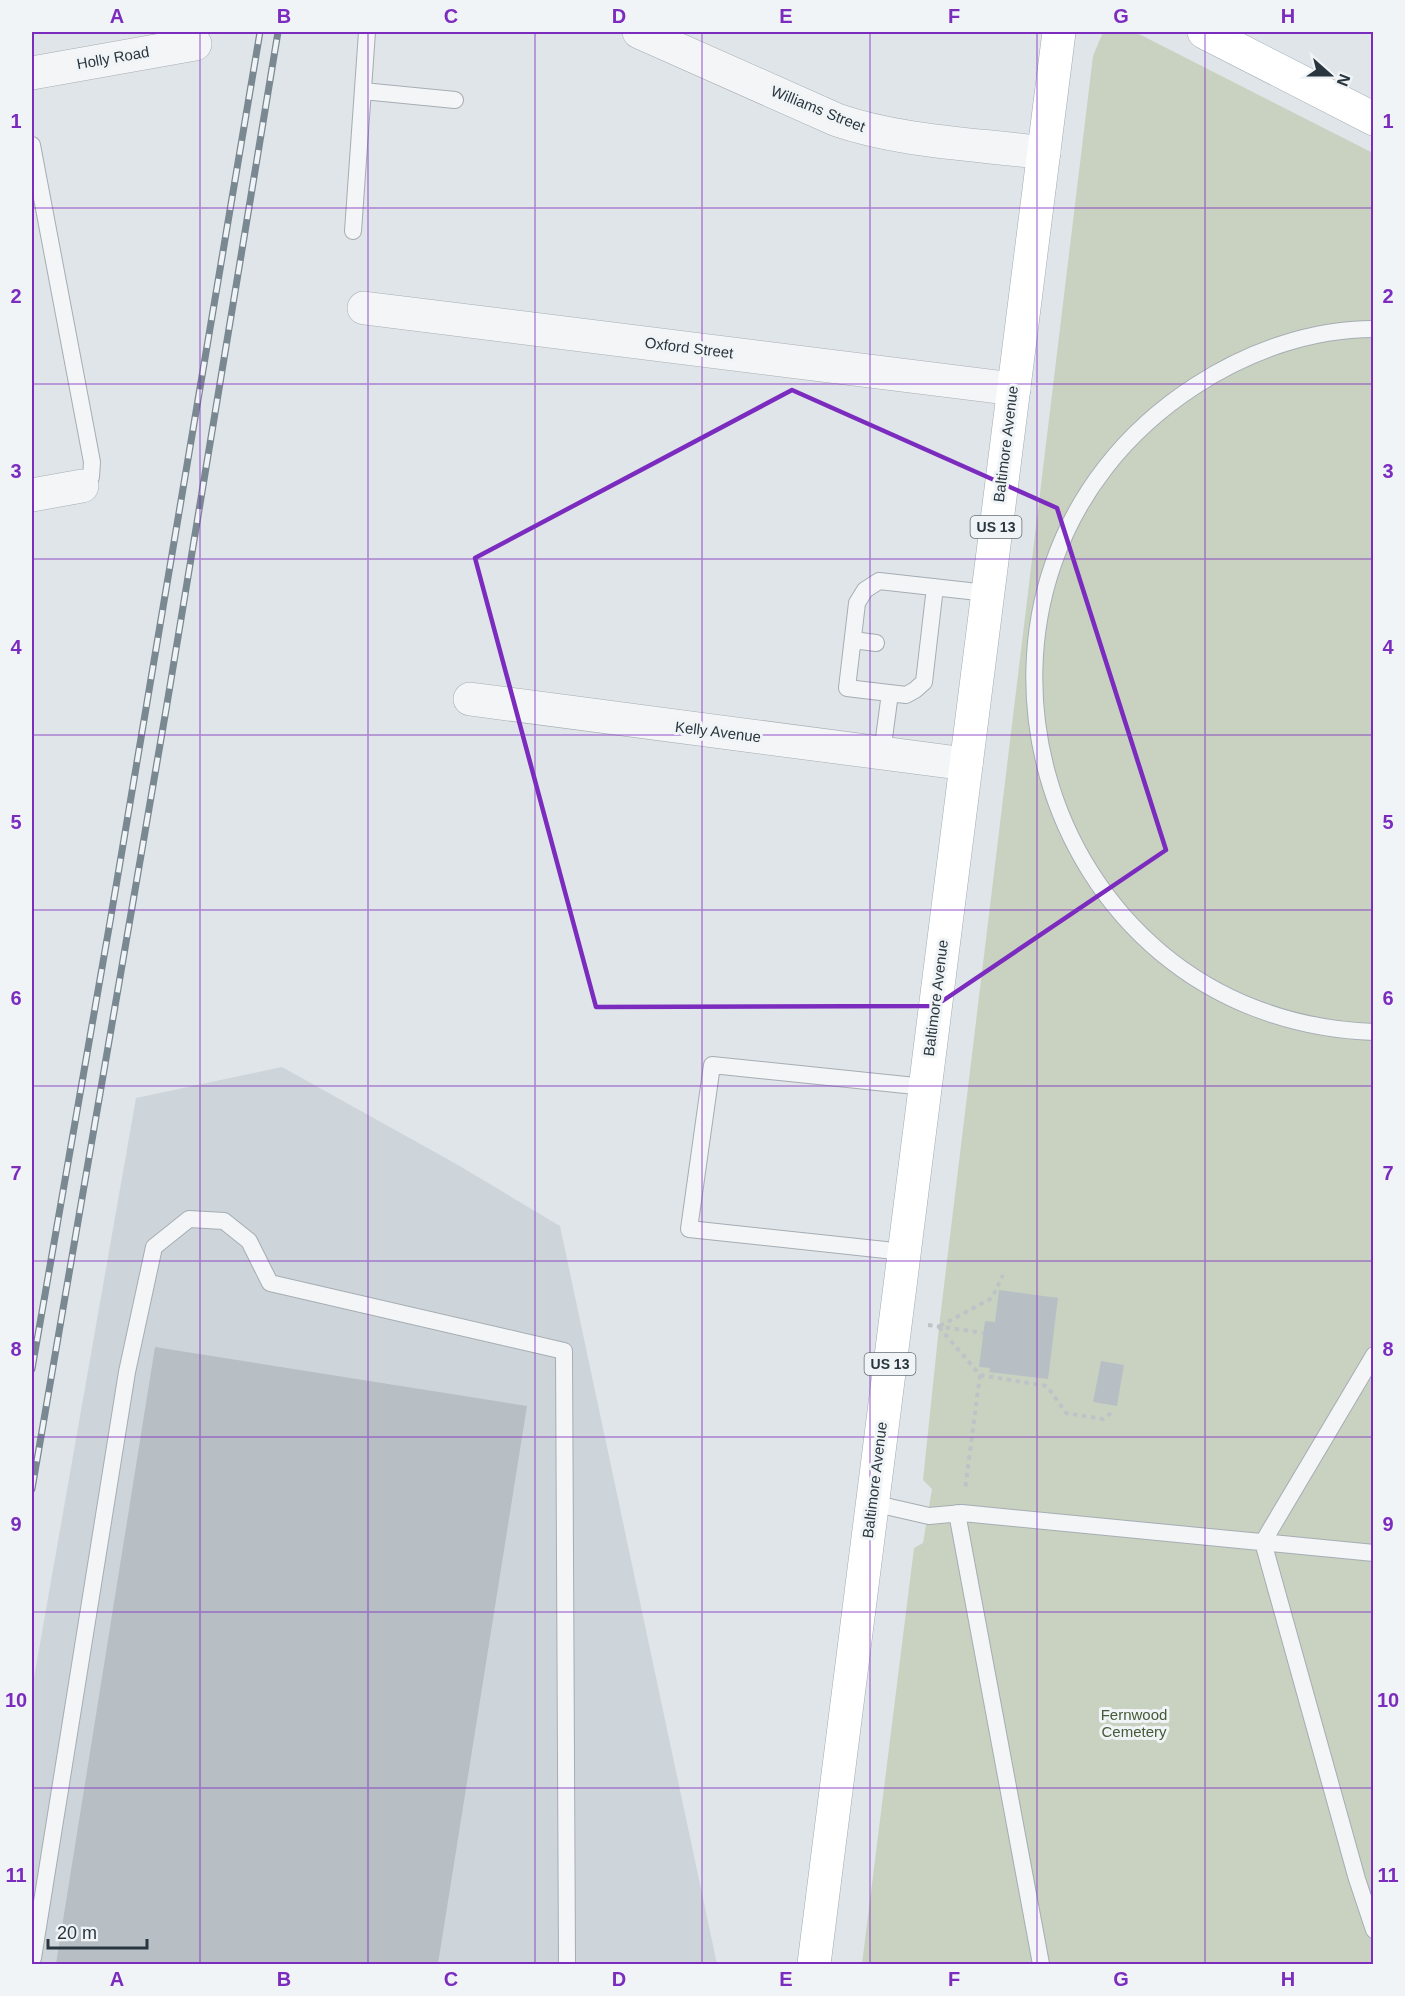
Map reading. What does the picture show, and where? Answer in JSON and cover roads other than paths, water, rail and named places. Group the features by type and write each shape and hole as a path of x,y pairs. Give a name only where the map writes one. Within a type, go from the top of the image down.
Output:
{"main road":[{"name":"Baltimore Avenue","path":"814,1965 1059,32"},
{"path":"1206,32 1374,119"}],"street":[{"name":"Williams Street","path":"639,32 837,120 862,128 888,134 1044,153"},
{"name":"Holly Road","path":"32,72 195,44"},
{"name":"Oxford Street","path":"364,308 1014,389"},
{"path":"32,495 82,486"},
{"name":"Kelly Avenue","path":"470,699 966,764"}],"lane":[{"path":"353,231 367,32"},
{"path":"363,91 455,100"},
{"path":"32,145 92,462 91,477 82,486"},
{"path":"1374,328 1329,333 1250,355 1214,373 1180,395 1148,421 1120,450 1095,482 1065,536 1044,594 1037,634 1034,675 1039,736 1053,796 1068,834 1088,870 1112,903 1139,933 1170,960 1204,983 1262,1011 1324,1028 1374,1032"},
{"path":"935,587 923,650 924,682 906,695 847,688 857,603 865,590 872,585 879,581 935,587 987,593"},
{"path":"853,640 876,643"},
{"path":"882,753 890,693"},
{"path":"904,1252 689,1229 712,1065 925,1087"},
{"path":"33,1958 126,1372 154,1247 189,1219 224,1221 249,1241 270,1283 564,1351 567,1965"},
{"path":"1374,1355 1263,1542 1357,1879 1374,1930"},
{"path":"872,1503 929,1516 959,1513 1374,1553"},
{"path":"959,1513 1041,1965"}],"railway":[{"path":"32,1369 260,32"},
{"path":"32,1489 166,710 278,32"}],"park label":[{"name":"Fernwood Cemetery","path":"1134,1724"}]}
